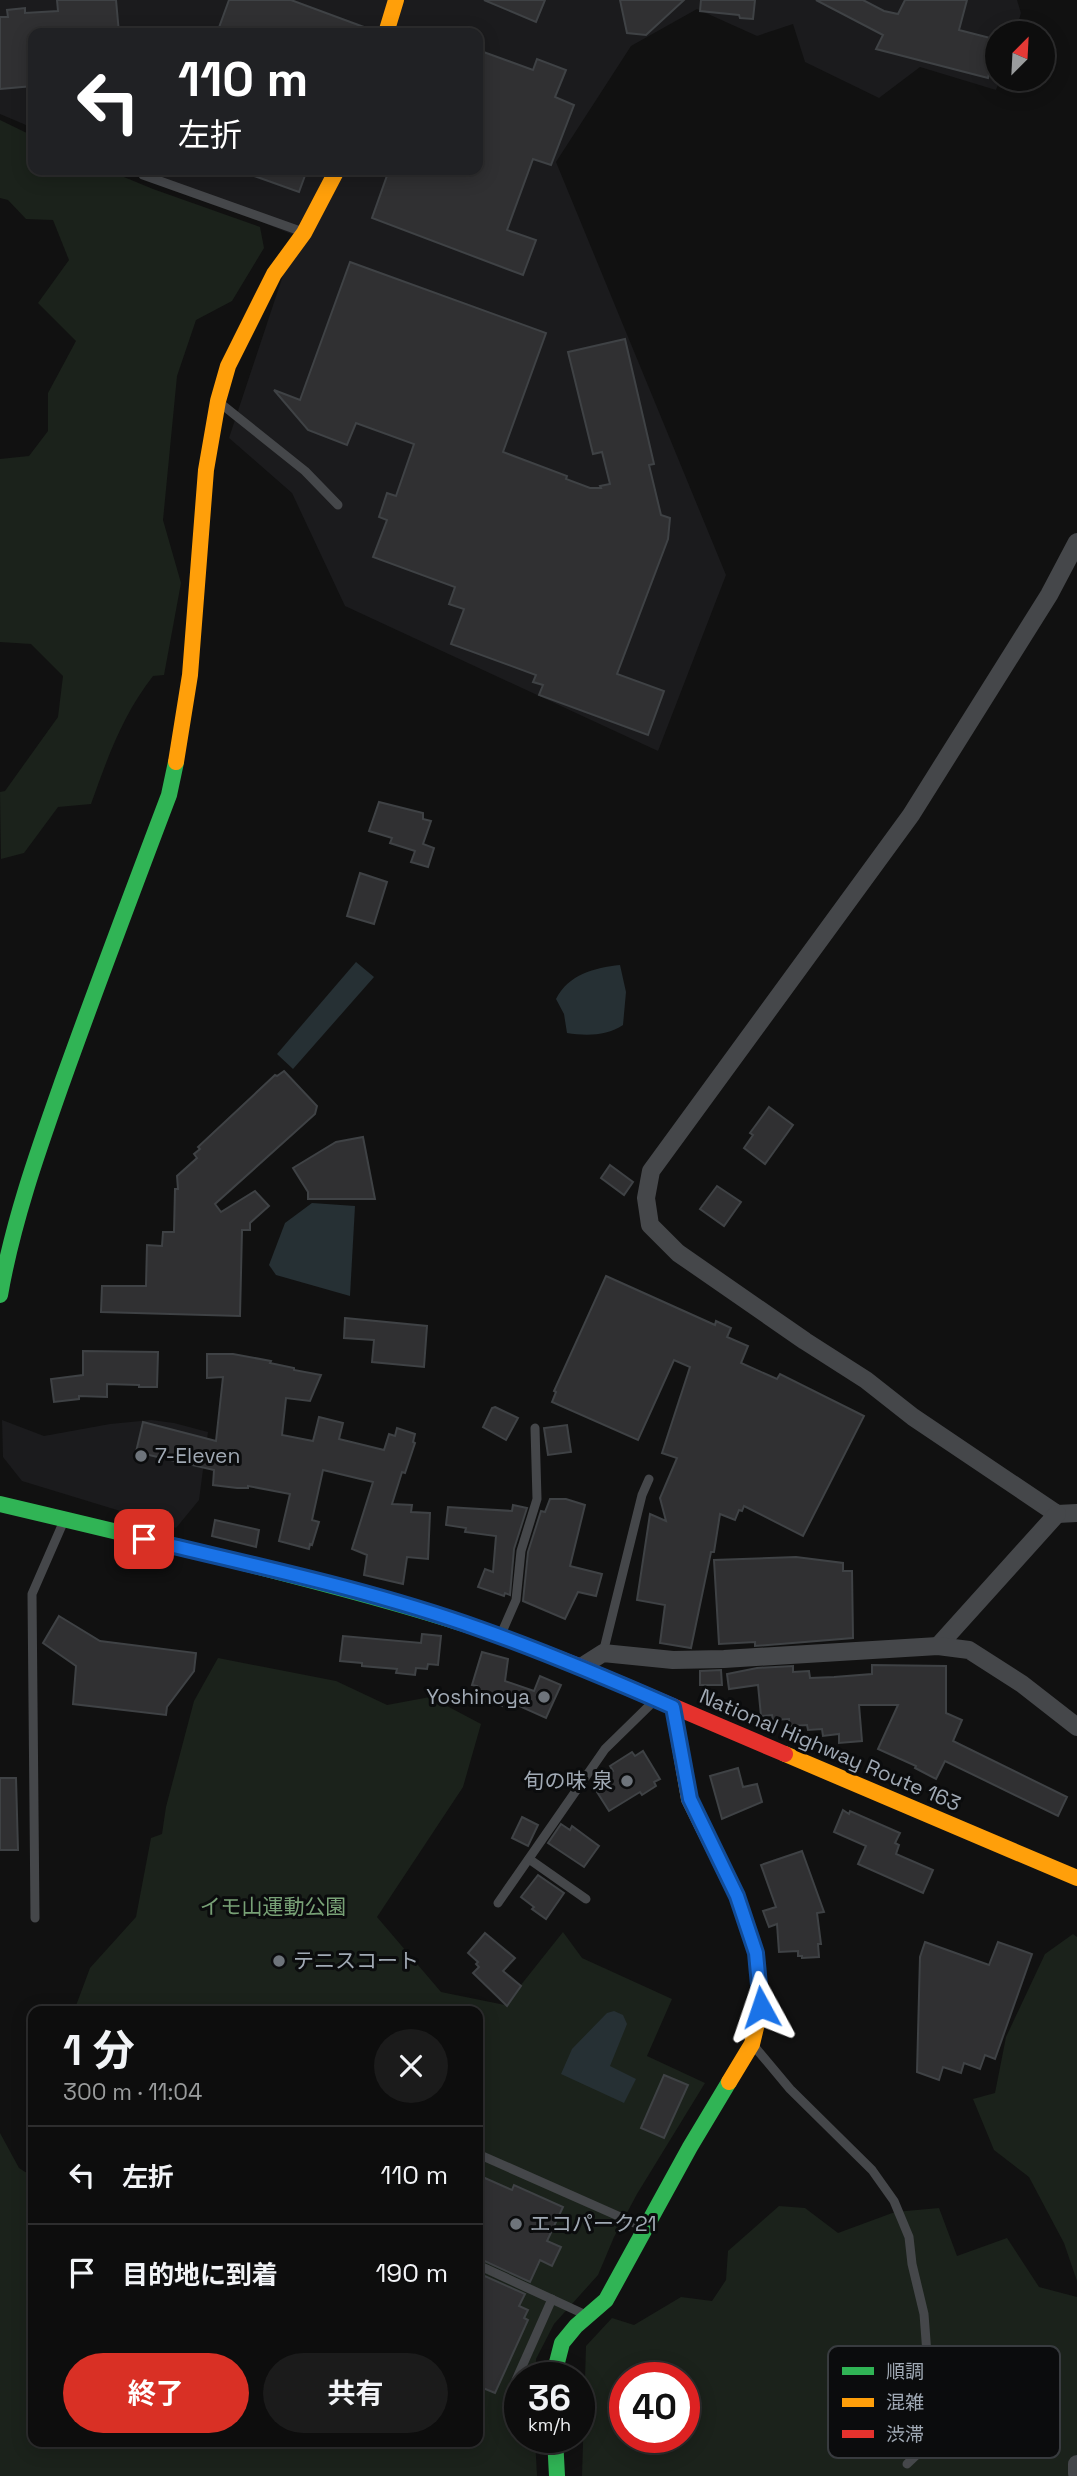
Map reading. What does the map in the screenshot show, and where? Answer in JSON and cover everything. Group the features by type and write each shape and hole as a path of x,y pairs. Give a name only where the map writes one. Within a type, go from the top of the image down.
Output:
{"main road":[{"path":"388,28 396,0"},
{"path":"0,1296 6,1260 24,1191 96,987 169,795 181,742 190,675 206,470 218,401 228,366 274,274 304,233 334,175"},
{"name":"National Highway Route 163","path":"0,1504 378,1598 500,1636 581,1667 1077,1878"},
{"path":"557,2362 562,2343 576,2326 606,2300 690,2147 751,2044 761,2007 756,1953 737,1896 690,1799 673,1707"},
{"path":"556,2453 557,2476"}],"street":[{"path":"1077,542 1049,595 911,815 651,1171 646,1198 650,1225 678,1253 1057,1514 1077,1513"},
{"path":"938,1646 1057,1514"},
{"path":"581,1667 603,1653 673,1660 724,1659 938,1646 969,1650 1022,1684 1077,1727"},
{"path":"1077,2464 1077,2473"}],"lane":[{"path":"143,176 304,233"},
{"path":"218,401 305,471 338,505"},
{"path":"500,1636 516,1600 521,1551 537,1499 535,1429"},
{"path":"603,1653 642,1495 649,1479"},
{"path":"35,1917 32,1594 64,1520"},
{"path":"498,1903 605,1749 656,1700"},
{"path":"529,1859 586,1899"},
{"path":"751,2044 790,2089 872,2170 894,2201 909,2237 912,2264 924,2314 926,2346"},
{"path":"483,2156 646,2229"},
{"path":"483,2267 588,2315"},
{"path":"524,2362 552,2299"},
{"path":"907,2464 913,2458"}],"shaded area":[{"path":"0,0 1017,0 1021,13 1019,21 985,21 985,87 920,67 879,98 805,62 793,24 757,36 697,9 631,46 556,162 726,575 658,751 345,606 292,493 229,438 296,236 147,175 483,175 483,28 28,28 28,126 0,114"},
{"path":"356,962 374,977 293,1069 277,1054"},
{"path":"620,965 626,992 623,1025 596,1034 567,1033 564,1014 556,999 561,990 583,974"},
{"path":"312,1203 355,1206 350,1296 276,1275 269,1265 285,1223"},
{"path":"2,1420 44,1436 110,1424 151,1420 208,1432 199,1500 176,1528 22,1481 3,1457"},
{"path":"614,2011 623,2015 627,2024 610,2066 636,2079 624,2103 561,2074 572,2049 607,2013"}],"green space":[{"path":"0,120 28,134 28,175 119,175 260,227 264,248 232,301 196,320 177,376 163,520 181,583 164,675 153,676 124,721 91,804 58,807 24,853 1,859 0,792 5,791 58,717 63,676 31,644 0,642 0,459 29,456 48,431 48,393 76,341 38,303 69,260 53,220 26,219 8,200 0,198"},
{"name":"イモ山運動公園","path":"218,1658 336,1681 387,1705 430,1697 481,1724 463,1787 377,1917 441,1992 505,2005 563,1932 582,1958 672,1999 647,2056 705,2083 637,2194 598,2275 554,2324 536,2362 504,2362 504,2453 536,2453 537,2476 0,2476 0,2133 19,2168 28,2174 28,2447 483,2447 483,2006 76,2006 90,1968 136,1917 151,1838 162,1834 166,1807 194,1701"},
{"path":"1073,1934 1077,1937 1077,2281 1064,2243 1029,2177 994,2150 973,2099 995,2093 1006,2037 1045,1954"},
{"path":"779,2206 805,2208 838,2233 895,2212 939,2208 957,2256 1007,2238 1039,2287 1077,2297 1077,2476 582,2476 583,2453 595,2453 595,2362 586,2362 586,2346 612,2318 634,2325 681,2297 712,2301 726,2280 728,2251"}],"building":[{"path":"57,0 116,0 119,28 28,28 28,86 0,89 0,17 8,17 7,10 25,8 25,13 58,11"},
{"path":"229,0 291,0 367,28 219,28"},
{"path":"484,0 545,0 536,22"},
{"path":"620,0 684,0 646,35 627,33"},
{"path":"701,0 755,0 753,19 700,11"},
{"path":"816,0 863,0 884,11 898,14 905,0 967,0 959,30 985,37 985,77 876,49 883,35"},
{"path":"483,52 533,70 537,59 566,70 555,97 574,105 551,165 533,159 507,230 536,240 523,275 372,218 387,175 483,175"},
{"path":"251,175 305,175 299,192"},
{"path":"350,262 546,333 503,452 567,476 566,479 590,488 601,488 600,486 610,484 602,452 593,454 568,352 625,339 654,464 649,465 661,515 670,518 668,539 617,674 664,691 648,735 539,695 543,685 533,682 536,675 451,644 464,609 449,604 455,587 373,557 387,520 379,517 387,493 396,496 414,444 356,423 347,445 308,430 274,390 300,400"},
{"path":"379,802 423,813 423,819 431,821 423,844 434,848 428,867 411,862 415,851 390,843 392,838 369,831"},
{"path":"360,873 387,882 374,924 347,916"},
{"path":"284,1071 317,1106 315,1114 215,1204 221,1212 255,1191 269,1206 250,1223 250,1230 242,1230 240,1316 101,1312 102,1286 146,1286 147,1245 162,1246 163,1232 174,1232 177,1176 197,1158 194,1154 200,1149 198,1147 275,1075"},
{"path":"769,1107 793,1125 765,1164 744,1148 753,1135 750,1133"},
{"path":"363,1137 375,1199 308,1199 308,1192 293,1168 336,1142"},
{"path":"610,1165 633,1182 624,1195 601,1178"},
{"path":"717,1186 741,1202 724,1226 700,1209"},
{"path":"606,1276 715,1325 716,1321 731,1328 727,1337 748,1346 741,1363 777,1379 780,1374 864,1416 803,1536 744,1506 735,1520 720,1514 714,1552 711,1552 691,1648 660,1643 665,1605 637,1600 650,1514 666,1521 660,1498 677,1458 662,1453 690,1367 674,1360 638,1440 552,1402 556,1392 554,1391"},
{"path":"345,1318 427,1326 424,1367 372,1362 374,1340 344,1338"},
{"path":"83,1351 158,1352 157,1387 107,1384 107,1397 79,1396 79,1399 54,1402 51,1379 83,1375"},
{"path":"207,1354 233,1354 271,1361 270,1363 294,1370 321,1375 310,1401 286,1398 282,1435 313,1441 319,1417 343,1423 339,1439 384,1450 389,1434 395,1436 397,1428 415,1434 415,1443 392,1504 412,1505 411,1512 430,1513 428,1559 407,1557 403,1584 364,1575 367,1555 352,1549 373,1482 323,1470 312,1520 319,1522 309,1549 279,1541 290,1494 248,1486 237,1488 213,1485 214,1470 136,1452 143,1422 216,1441 223,1377 207,1378"},
{"path":"495,1407 518,1418 506,1440 483,1427"},
{"path":"567,1425 571,1452 548,1455 544,1428"},
{"path":"550,1499 566,1499 585,1505 570,1566 602,1574 596,1596 578,1592 565,1619 523,1601 528,1552 541,1511 545,1512"},
{"path":"513,1505 527,1508 514,1549 510,1595 505,1593 504,1596 478,1587 485,1569 493,1572 496,1536 465,1532 466,1528 446,1525 448,1507 512,1511"},
{"path":"215,1520 259,1530 256,1547 212,1536"},
{"path":"796,1557 843,1563 843,1571 852,1571 853,1638 755,1646 755,1642 719,1644 714,1560"},
{"path":"59,1616 100,1641 196,1653 194,1671 167,1707 166,1715 73,1704 76,1666 43,1643"},
{"path":"422,1634 441,1636 438,1665 428,1664 427,1669 416,1668 415,1675 396,1673 397,1669 340,1661 343,1636 421,1643"},
{"path":"482,1652 508,1659 505,1681 534,1691 540,1676 561,1685 546,1718 504,1699 502,1706 473,1698 477,1686 472,1685"},
{"path":"872,1665 946,1666 946,1713 962,1720 953,1741 1067,1797 1058,1816 945,1761 936,1779 915,1768 916,1766 878,1749 898,1705 859,1705 862,1741 839,1743 839,1734 823,1736 822,1729 808,1730 807,1725 789,1726 789,1719 773,1720 772,1715 761,1716 758,1685 729,1689 727,1674 757,1668 793,1666 793,1672 809,1671 810,1678 834,1677 872,1674"},
{"path":"721,1670 722,1685 700,1685 700,1671"},
{"name":"旬の味 泉","path":"643,1751 660,1779 654,1782 656,1786 642,1795 640,1792 609,1811 592,1784 613,1771 610,1766 632,1752 635,1756"},
{"path":"738,1768 743,1787 757,1784 762,1802 722,1819 710,1776"},
{"path":"0,1778 16,1778 18,1850 0,1850"},
{"path":"843,1810 900,1833 895,1843 899,1845 896,1854 933,1870 923,1893 858,1864 866,1846 834,1832"},
{"path":"522,1817 538,1825 528,1846 512,1838"},
{"path":"561,1824 570,1830 572,1826 599,1846 584,1867 548,1843"},
{"path":"802,1851 824,1912 817,1913 821,1944 818,1944 819,1957 802,1958 798,1956 798,1951 779,1952 777,1924 769,1927 763,1911 776,1907 761,1865"},
{"path":"538,1875 564,1893 546,1919 521,1897"},
{"path":"485,1933 515,1958 503,1971 521,1986 507,2006 473,1973 479,1967 476,1964 478,1962 468,1953"},
{"path":"925,1942 989,1965 998,1942 1032,1954 995,2059 985,2055 980,2069 964,2063 961,2073 943,2067 939,2080 917,2072 920,1957"},
{"path":"664,2075 688,2085 664,2138 641,2128"},
{"name":"エコパーク21","path":"483,2177 512,2190 514,2185 563,2207 547,2241 561,2247 552,2266 540,2260 530,2282 483,2260"},
{"path":"483,2275 525,2294 519,2306 528,2310 524,2318 528,2320 509,2362 504,2362 504,2373 495,2393 483,2388"}],"traffic: fast":[{"path":"0,1295 19,1213 36,1160 169,795 176,762"},
{"path":"0,1504 341,1588 511,1640"},
{"path":"557,2362 562,2343 576,2326 606,2300 729,2082"},
{"path":"556,2453 557,2476"}],"traffic: slow":[{"path":"388,28 396,0"},
{"path":"176,762 190,675 206,470 218,401 228,366 274,274 304,233 334,175"},
{"path":"673,1707 689,1799 737,1896 756,1953 761,2007 752,2044 729,2082"},
{"path":"785,1754 1077,1878"}],"traffic: jam":[{"path":"511,1640 785,1754"}],"place":[{"name":"7-Eleven","path":"141,1456"},
{"name":"Yoshinoya","path":"544,1697"},
{"name":"旬の味 泉","path":"627,1781"},
{"name":"テニスコート","path":"279,1961"},
{"name":"エコパーク21","path":"516,2224"}],"route":[{"path":"144,1539 352,1591 478,1628 581,1667 673,1707 690,1799 737,1896 756,1953 761,2007"}]}
